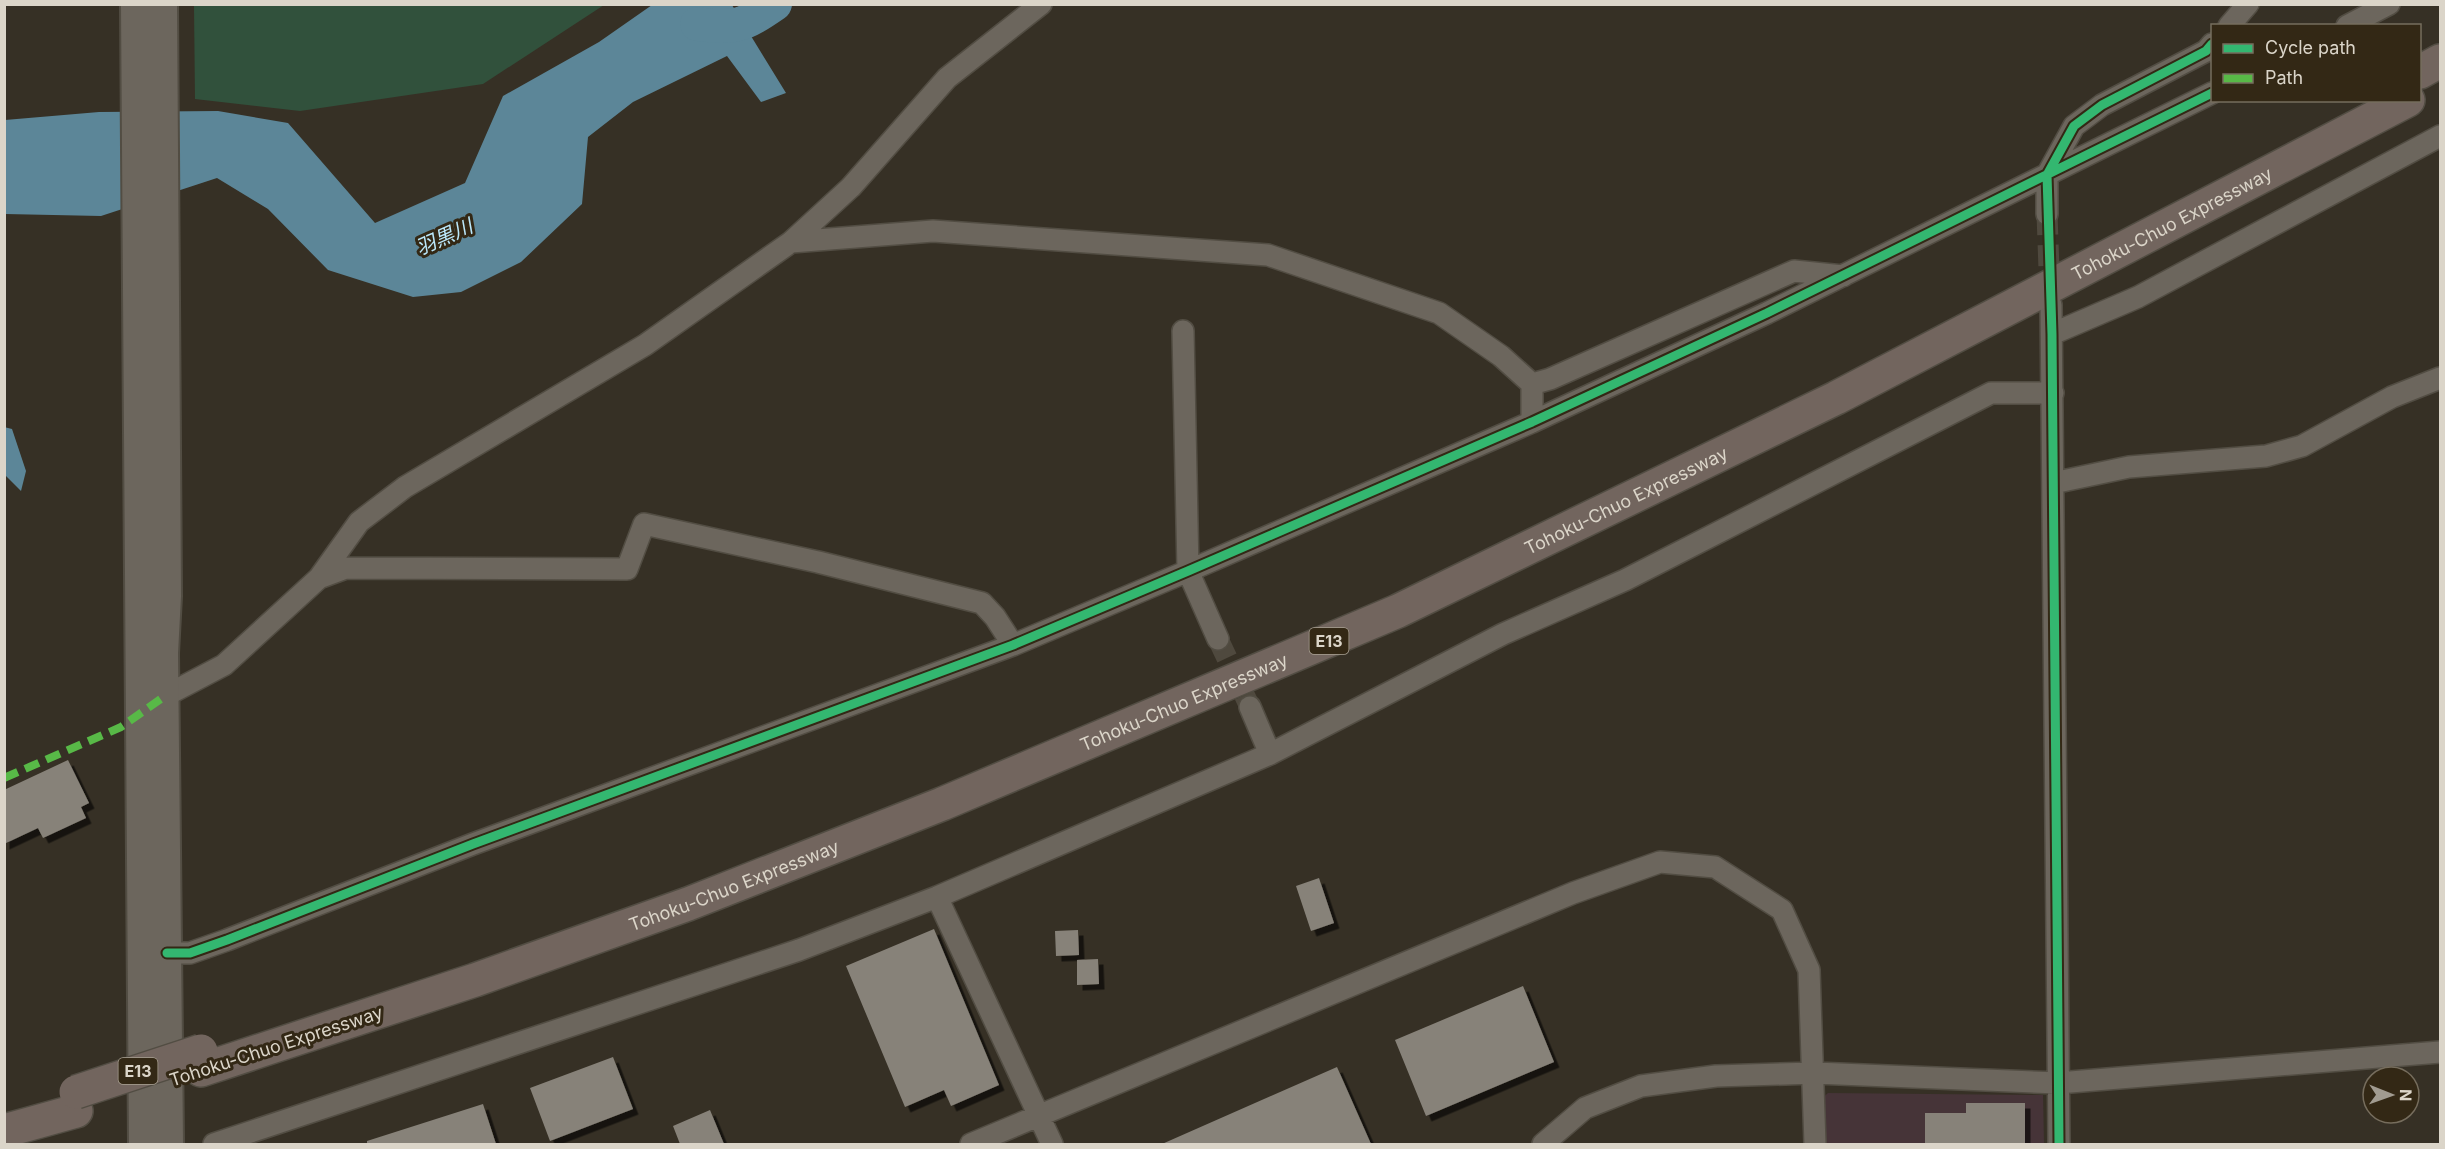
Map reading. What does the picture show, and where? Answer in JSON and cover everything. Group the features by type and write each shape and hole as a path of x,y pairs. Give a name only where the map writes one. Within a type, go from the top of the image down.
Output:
{"highway":[{"path":"2421,71 2440,61"},
{"path":"2421,94 2440,84"},
{"name":"Tohoku-Chuo Expressway","path":"4,1131 76,1101 201,1060 699,881 1181,684 1367,603 1842,372 2360,102"},
{"name":"Tohoku-Chuo Expressway","path":"201,1060 475,981 688,904 942,804 1398,611 1836,398 2404,102"},
{"name":"Tohoku-Chuo Expressway","path":"4,1112 76,1101"}],"street":[{"path":"135,4 143,1144"},
{"path":"163,4 167,584 164,653 170,1144"},
{"path":"165,696 224,665 319,578 359,522 405,487 645,345 792,242 851,187 947,78 1041,4"},
{"path":"2231,24 2248,4"},
{"path":"2351,24 2389,4"},
{"path":"2047,214 2047,175 2074,126 2102,105 2206,51 2211,45"},
{"path":"167,953 190,952 227,940 473,844 1014,645 1532,422 1843,276 2211,93"},
{"path":"2052,334 2138,297 2440,136"},
{"path":"792,242 933,231 1268,255 1439,313 1501,356 1532,384 1532,422"},
{"path":"1532,384 1550,379 1794,271 1843,276"},
{"path":"2050,305 2059,1144"},
{"path":"1183,331 1188,571 1218,639"},
{"path":"2053,483 2129,466 2266,456 2302,446 2392,397 2440,378"},
{"path":"213,1144 799,950 937,897 1270,754 1503,634 1625,580 1991,393 2052,393"},
{"path":"319,578 346,568 627,569 644,524 818,562 982,603 996,616 1014,645"},
{"path":"1250,707 1270,754"},
{"path":"971,1144 1041,1117 1573,893 1660,862 1716,867 1782,910 1809,970 1815,1073 1815,1144"},
{"path":"937,897 1052,1144"},
{"path":"1543,1144 1585,1108 1641,1086 1716,1076 1815,1073 2058,1083 2440,1052"}],"shaded area":[{"path":"1828,1093 2043,1095 2044,1144 1821,1144 1820,1100"}],"green space":[{"path":"194,4 604,5 483,84 300,111 195,99"}],"water":[{"path":"652,5 732,5 786,93 761,102 727,56 633,102 588,137 582,204 521,262 461,292 413,297 328,270 268,209 217,178 101,216 5,214 5,120 99,112 218,111 288,123 375,223 465,183 503,96 599,42"},
{"path":"4,427 12,429 26,471 21,491 5,475"}],"building":[{"path":"68,760 89,803 81,807 86,818 43,838 38,828 4,844 4,790"},
{"path":"1319,878 1334,923 1311,931 1296,886"},
{"path":"934,929 999,1085 951,1106 944,1090 905,1107 846,966"},
{"path":"1078,930 1079,955 1056,956 1055,931"},
{"path":"1098,959 1099,984 1077,985 1077,960"},
{"path":"1523,986 1554,1062 1426,1116 1395,1040"},
{"path":"613,1057 633,1109 550,1141 530,1088"},
{"path":"1337,1067 1371,1144 1162,1144"},
{"path":"1966,1103 2025,1103 2025,1144 1925,1144 1925,1113 1966,1113"},
{"path":"483,1104 496,1144 367,1144 367,1141"},
{"path":"710,1110 724,1144 680,1144 673,1126"}],"waterway":[{"name":"羽黒川","path":"697,24 721,26 739,24 775,4"}],"tunnel":[{"path":"2047,214 2050,297"},
{"path":"1218,639 1250,707"}],"marked path":[{"path":"4,778 121,727 165,696"}],"cycle path":[{"path":"2059,1144 2052,334 2047,175 2074,126 2102,105 2206,51 2211,45"},
{"path":"167,953 190,953 227,940 473,844 1013,645 1532,422 1767,313 2211,93"}]}
